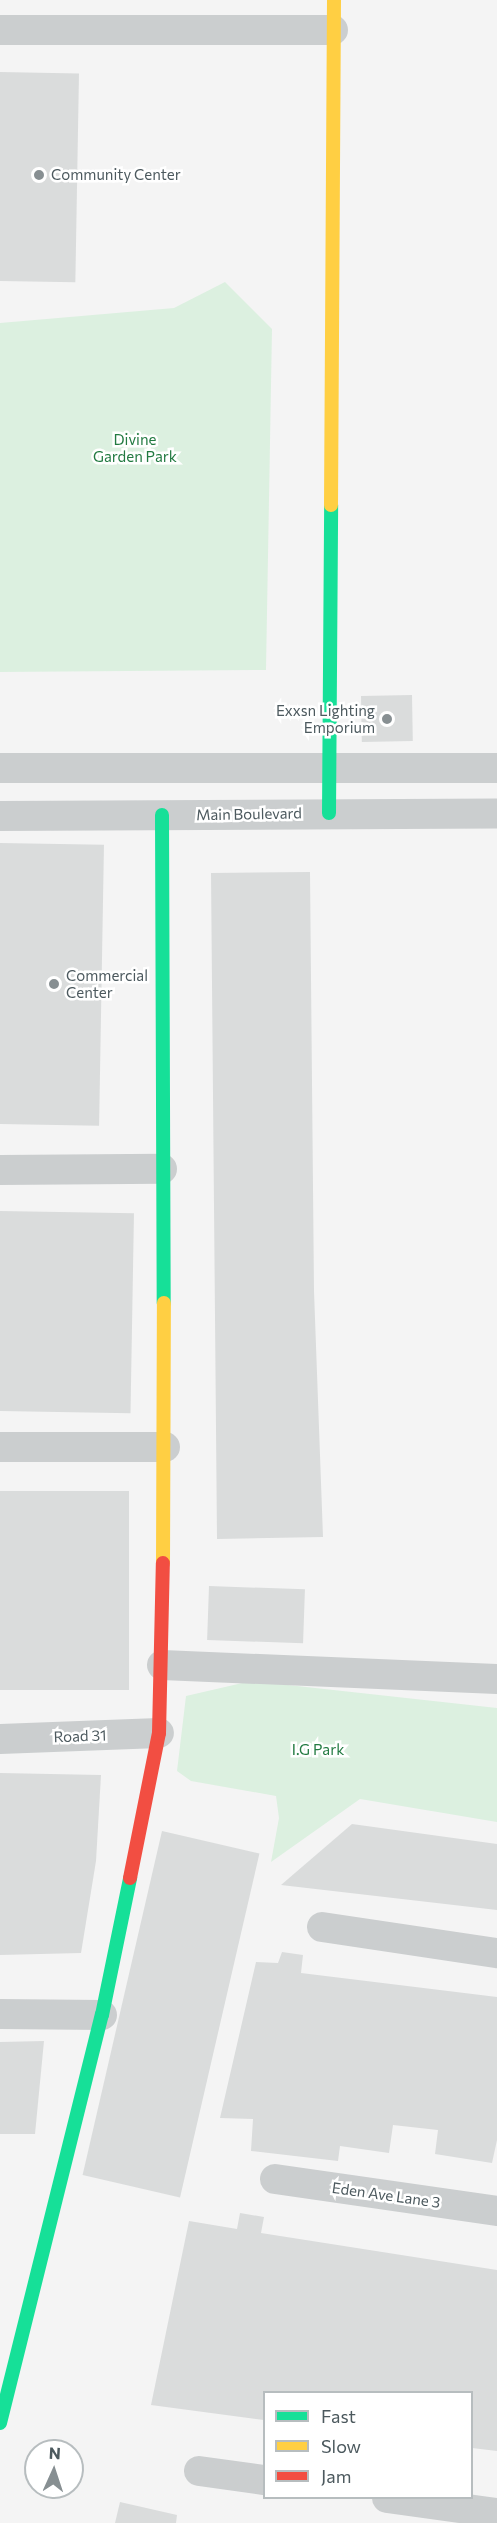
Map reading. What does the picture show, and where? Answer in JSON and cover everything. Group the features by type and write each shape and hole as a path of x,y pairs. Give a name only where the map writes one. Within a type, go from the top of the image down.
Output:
{"street":[{"path":"329,813 334,0"},
{"path":"0,30 333,30"},
{"path":"0,768 497,768"},
{"name":"Main Boulevard","path":"0,816 497,813"},
{"path":"0,2422 102,2015 159,1733 165,1446 162,815"},
{"path":"0,1170 162,1169"},
{"path":"0,1447 165,1446"},
{"path":"162,1665 497,1679"},
{"name":"Road 31","path":"0,1738 159,1733"},
{"path":"322,1927 497,1953"},
{"path":"0,2014 102,2015"},
{"name":"Eden Ave Lane 3","path":"275,2179 497,2211"},
{"path":"199,2471 263,2480"},
{"path":"394,2499 497,2513"}],"green space":[{"name":"Divine Garden Park","path":"225,282 272,329 266,670 0,672 0,323 174,308"},
{"name":"I.G Park","path":"251,1681 497,1708 497,1822 360,1799 271,1862 279,1818 276,1796 191,1781 177,1771 186,1696"}],"building":[{"name":"Community Center","path":"0,72 79,73 75,282 0,281"},
{"name":"Exxsn Lighting Emporium","path":"412,695 413,741 362,742 361,696"},
{"name":"Commercial Center","path":"0,843 104,845 99,1126 0,1124"},
{"path":"310,872 314,1291 323,1537 217,1539 211,873"},
{"path":"0,1211 134,1213 130,1413 0,1411"},
{"path":"0,1491 129,1491 129,1690 0,1690"},
{"path":"209,1586 305,1589 303,1643 207,1640"},
{"path":"0,1773 101,1775 96,1861 81,1953 0,1955"},
{"path":"352,1824 497,1844 497,1910 281,1885"},
{"path":"162,1831 259,1853 180,2197 83,2175"},
{"path":"282,1952 303,1955 301,1973 497,1997 497,2140 492,2163 435,2154 438,2130 393,2125 389,2153 340,2146 338,2161 251,2151 253,2119 220,2118 256,1962 278,1963"},
{"path":"44,2041 35,2134 0,2134 0,2042"},
{"path":"240,2213 264,2217 261,2233 497,2270 497,2451 473,2448 473,2391 263,2391 263,2420 151,2405 189,2221 237,2229"},
{"path":"120,2502 177,2515 176,2523 115,2523"}],"traffic: fast":[{"path":"329,813 331,505"},
{"path":"162,815 164,1303"},
{"path":"0,2423 102,2015 130,1878"}],"traffic: slow":[{"path":"331,505 334,0"},
{"path":"163,1563 164,1303"}],"traffic: jam":[{"path":"130,1878 159,1733 163,1563"}],"place":[{"name":"Community Center","path":"39,175"},
{"name":"Exxsn Lighting Emporium","path":"387,719"},
{"name":"Commercial Center","path":"54,984"}]}
